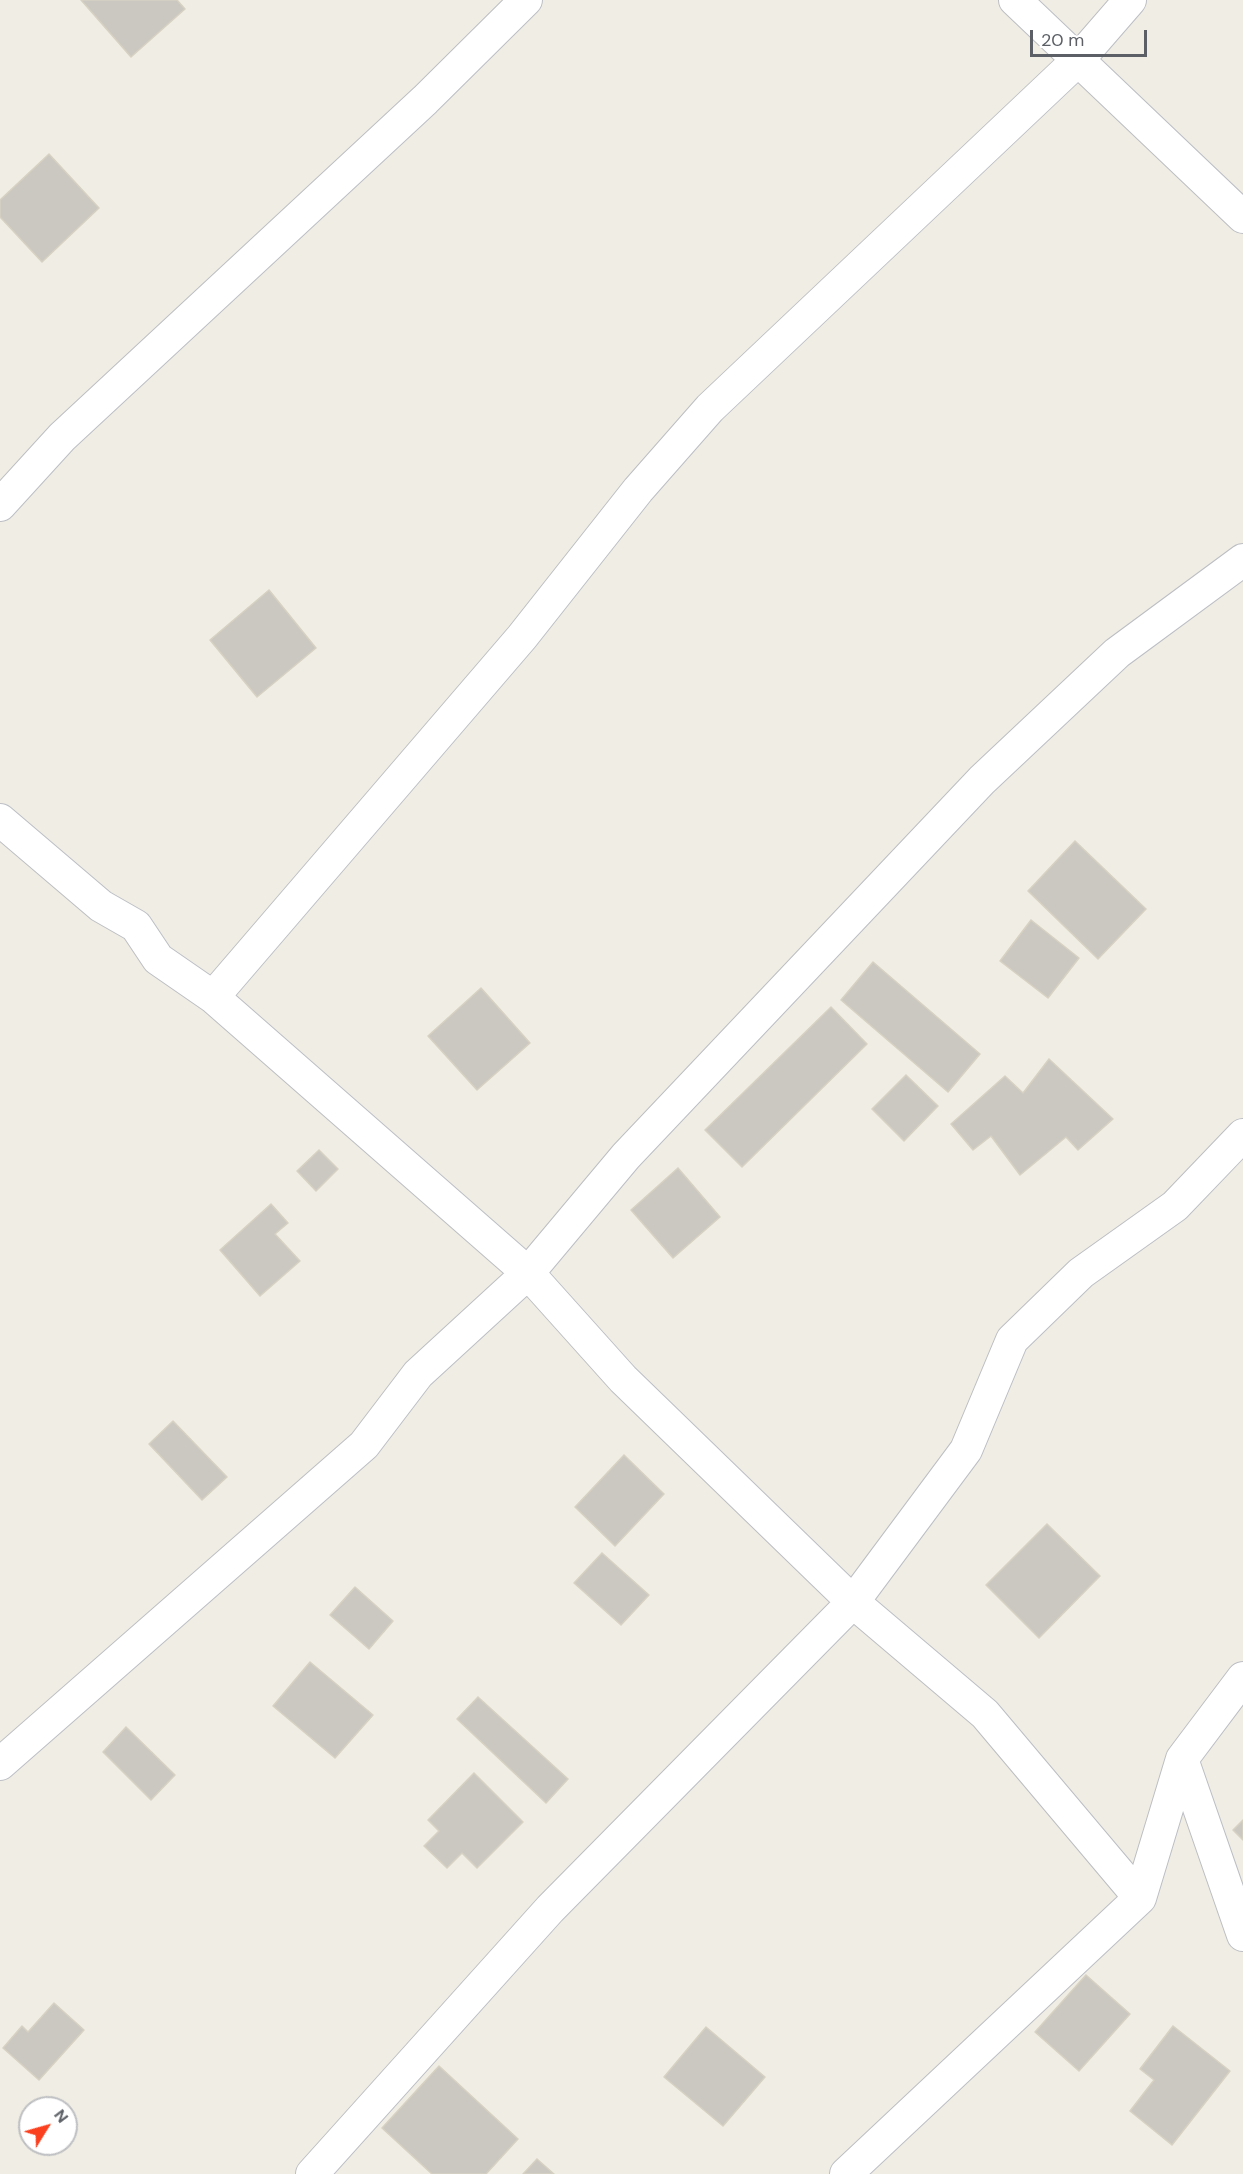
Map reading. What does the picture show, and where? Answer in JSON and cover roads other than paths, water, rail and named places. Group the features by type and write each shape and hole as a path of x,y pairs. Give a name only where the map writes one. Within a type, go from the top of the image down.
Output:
{"street":[{"path":"0,505 62,437 424,100 526,0"},
{"path":"1015,0 1243,217"},
{"path":"213,997 522,637 638,490 710,408 1078,60 1130,0"},
{"path":"0,1764 364,1445 418,1374 528,1273 626,1156 982,780 1117,654 1243,560"},
{"path":"0,820 101,906 136,926 158,958 213,997 528,1273 623,1380 853,1602 985,1714 1140,1898"},
{"path":"312,2174 550,1910 853,1602 966,1450 1012,1340 1081,1273 1174,1206 1243,1135"},
{"path":"846,2174 1140,1898 1182,1759 1243,1678"},
{"path":"1182,1759 1243,1935"}]}
